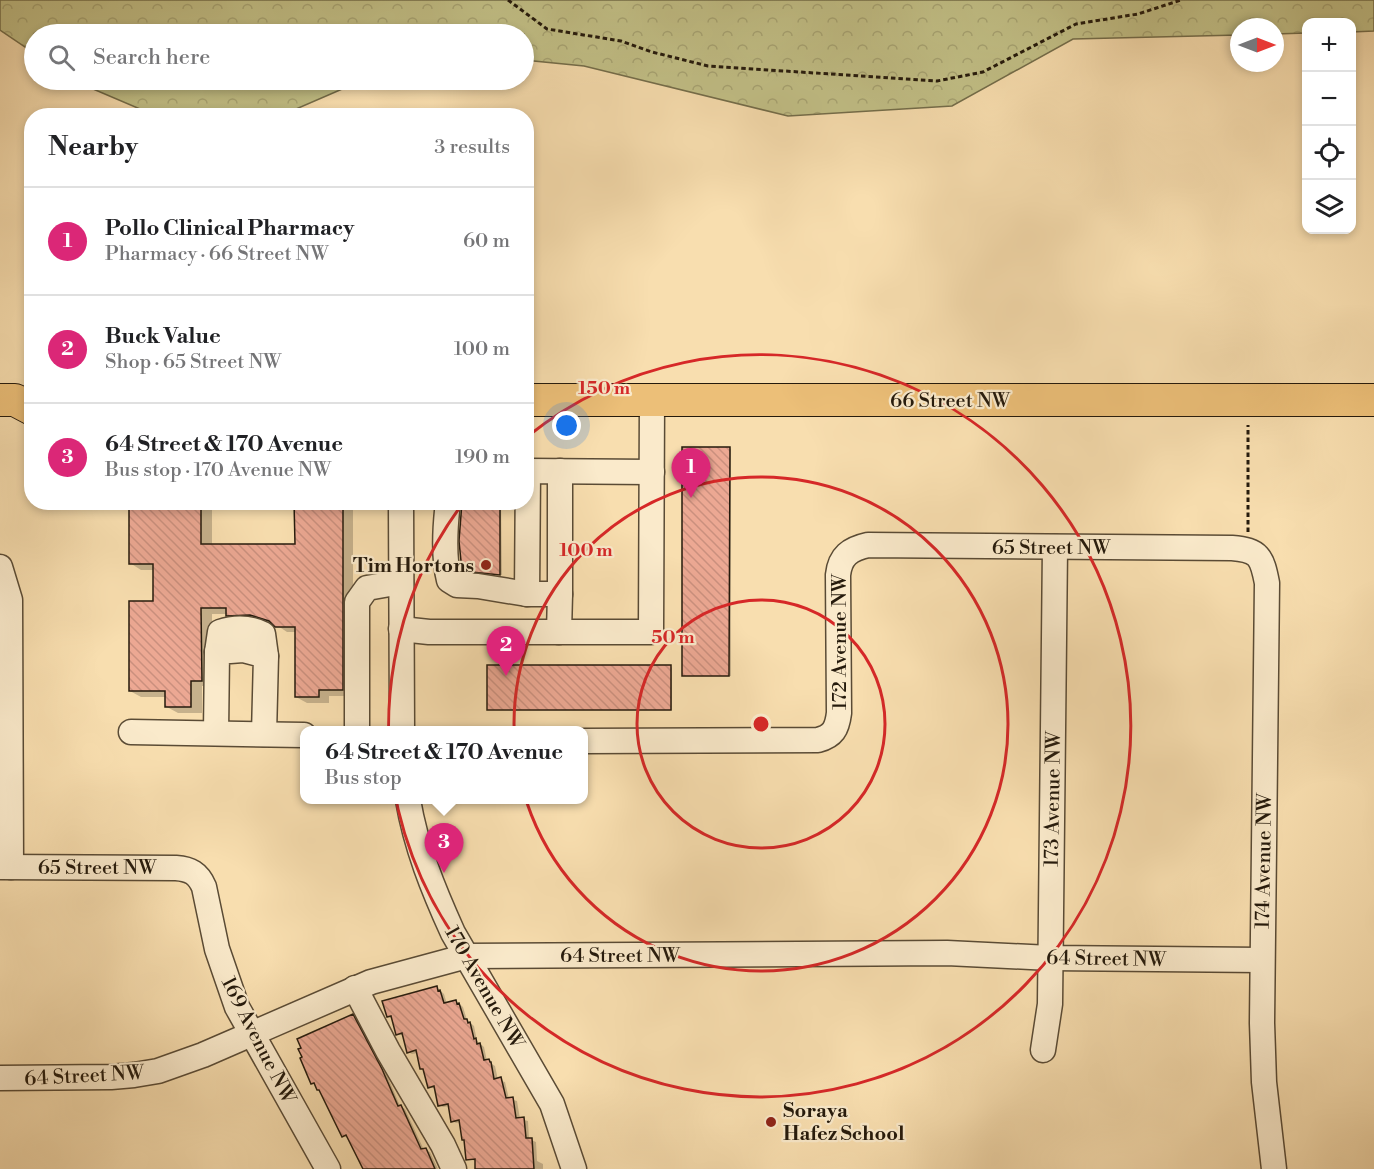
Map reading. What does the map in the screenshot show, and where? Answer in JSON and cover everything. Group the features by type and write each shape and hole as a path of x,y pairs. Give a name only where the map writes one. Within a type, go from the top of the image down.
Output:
{"main road":[{"name":"66 Street NW","path":"534,400 1374,400"}],"street":[{"path":"401,629 429,632 651,632 652,400"},
{"path":"534,470 652,472"},
{"path":"560,471 560,632"},
{"path":"401,510 402,726"},
{"path":"447,510 449,580 457,585 527,594 560,594"},
{"path":"527,510 527,594"},
{"name":"65 Street NW","path":"846,554 868,545 1252,551"},
{"name":"173 Avenue NW","path":"1043,1050 1050,1004 1055,547"},
{"name":"174 Avenue NW","path":"1252,551 1264,567 1266,583 1262,960 1264,1082 1274,1169"},
{"name":"172 Avenue NW","path":"588,741 818,740 828,738 835,731 839,713 838,575 840,562 846,554"},
{"path":"0,567 10,600 6,867"},
{"path":"357,726 357,602 367,588 401,582"},
{"path":"216,733 217,652 243,650 266,656 264,734"},
{"path":"131,732 300,735"},
{"name":"170 Avenue NW","path":"409,804 419,848 430,881 453,933 552,1104 574,1169"},
{"name":"65 Street NW","path":"6,867 176,867 194,872"},
{"name":"169 Avenue NW","path":"194,872 204,887 223,971 237,1007 250,1034 328,1169"},
{"name":"64 Street NW","path":"0,1078 134,1075 180,1064 355,988 467,956 947,953 1050,958 1262,960"},
{"path":"355,988 388,1051 443,1145 454,1169"}],"path":[{"path":"508,0 547,29 621,41 652,52 708,66 937,81 983,72 1076,24 1138,14 1181,0"},
{"path":"1248,425 1252,551"}],"green space":[{"path":"0,0 1374,0 1374,31 1356,32 1356,18 1302,18 1302,33 1284,34 1284,18 1230,18 1230,35 1073,39 952,106 788,116 584,66 534,61 534,24 24,24 24,46 0,30"},
{"path":"95,90 340,90 298,108 138,108"}],"building":[{"path":"682,447 730,447 729,676 682,676"},
{"path":"129,510 201,510 201,544 295,544 294,510 343,510 343,690 319,690 319,697 295,697 295,627 275,627 269,621 250,615 226,616 226,608 201,608 202,681 191,681 191,707 165,707 165,691 129,691 129,601 153,601 153,564 129,564"},
{"path":"461,510 500,510 500,575 462,571 459,541"},
{"path":"487,665 671,665 671,710 487,710"},
{"path":"437,986 444,1003 456,1000 457,1004 459,1003 464,1019 470,1022 474,1039 476,1038 477,1044 480,1043 484,1060 489,1059 491,1062 494,1079 501,1077 506,1098 513,1097 516,1118 524,1117 526,1138 532,1138 534,1169 475,1169 475,1159 466,1160 459,1120 451,1122 448,1104 438,1106 434,1086 428,1088 423,1069 420,1069 416,1050 407,1053 402,1033 396,1035 391,1016 387,1017 382,1001"},
{"path":"353,1014 382,1069 398,1106 401,1105 421,1149 426,1148 435,1169 363,1169 346,1135 342,1137 319,1090 314,1083 311,1084 300,1058 302,1057 298,1049 301,1048 297,1039"}],"place":[{"name":"Pollo Clinical Pharmacy","path":"691,498"},
{"name":"Tim Hortons","path":"486,565"},
{"name":"Buck Value","path":"506,676"},
{"name":"64 Street & 170 Avenue","path":"444,873"},
{"name":"Soraya Hafez School","path":"771,1122"}]}
